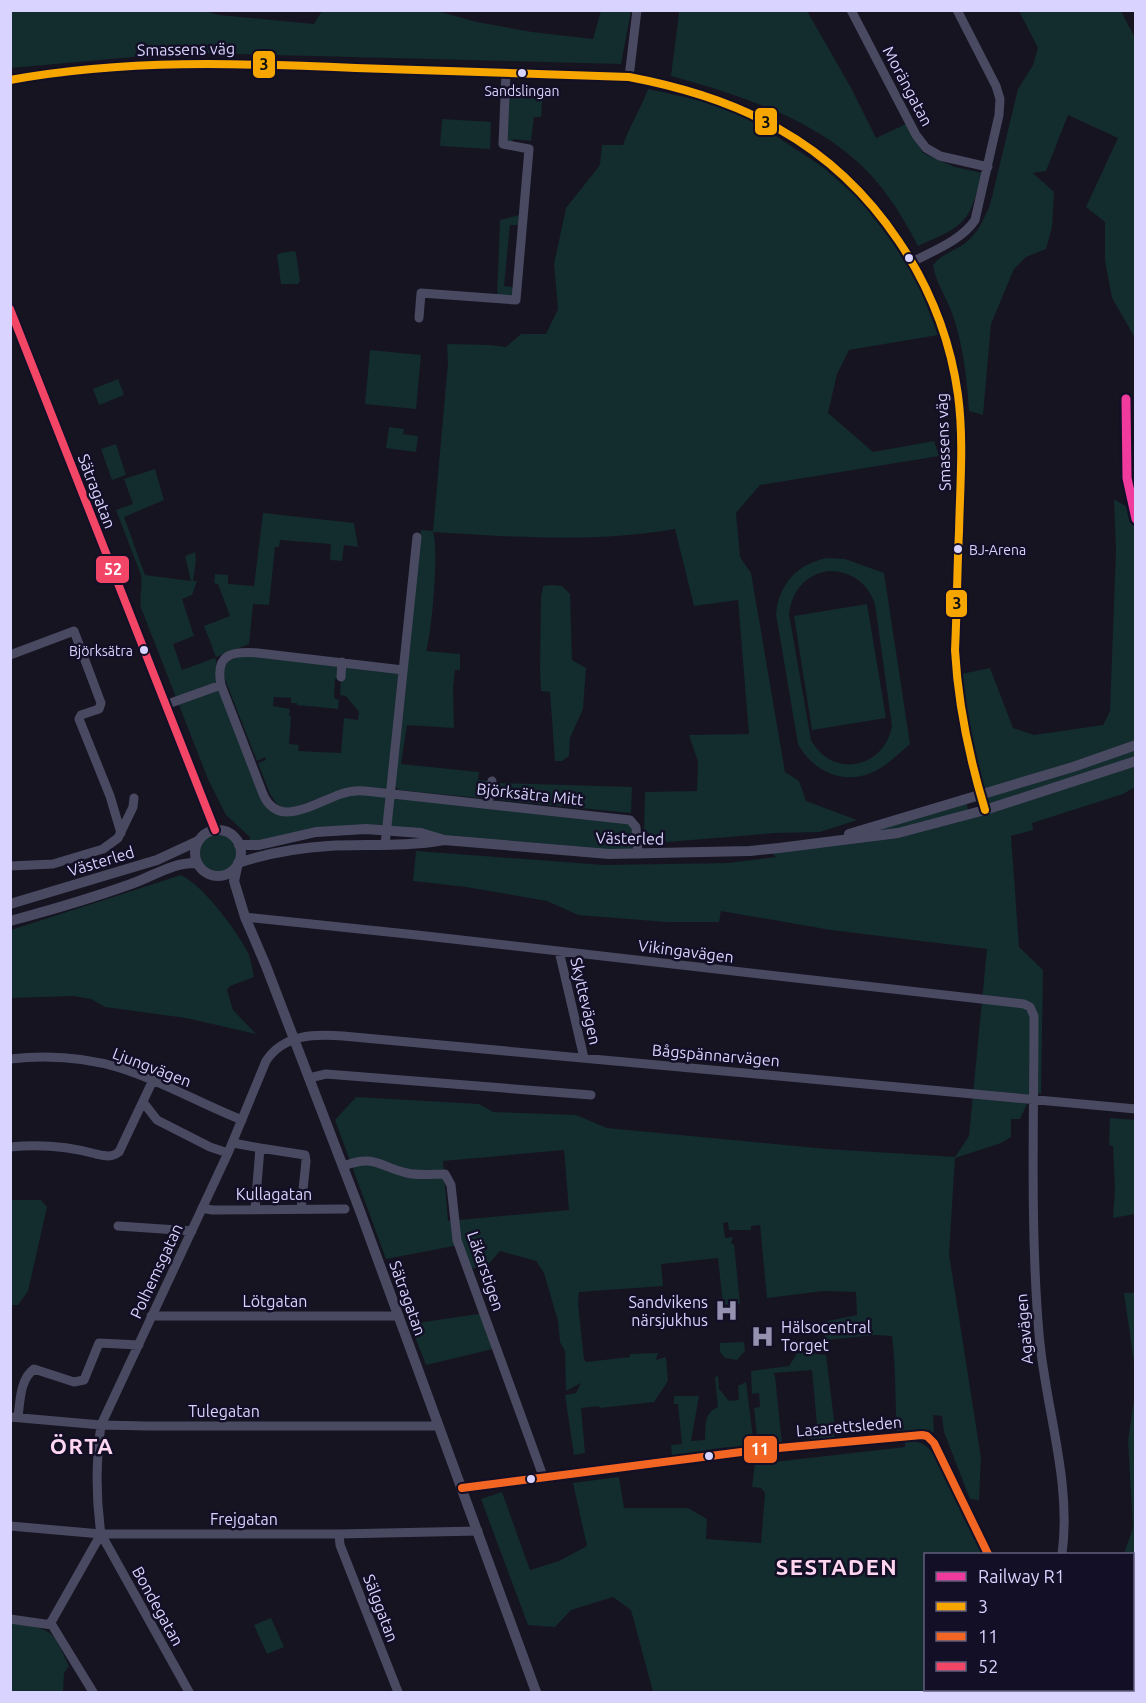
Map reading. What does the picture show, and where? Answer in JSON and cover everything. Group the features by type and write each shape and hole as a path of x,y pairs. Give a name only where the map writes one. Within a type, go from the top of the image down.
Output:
{"street":[{"path":"629,77 637,10"},
{"name":"Morängatan","path":"851,10 906,118 926,148 940,156 988,167"},
{"path":"912,262 958,237 971,226 978,212 999,115 1000,99 996,86 957,10"},
{"name":"Smassens väg","path":"10,80 86,69 169,63 241,63 629,77 682,88 736,107 778,128 807,146 849,181 876,210 912,262 940,322 958,394 961,452 957,677 969,752 985,810"},
{"path":"419,318 421,293 516,300 529,150 503,144 506,73"},
{"name":"Sätragatan","path":"10,309 165,705 219,830"},
{"path":"385,845 417,537"},
{"path":"10,655 74,631 101,703 99,709 81,715 79,718 110,796 121,833"},
{"path":"165,705 221,685 220,663 227,657 242,652 403,670"},
{"path":"341,677 342,662"},
{"name":"Björksätra Mitt","path":"221,685 267,803 274,810 292,812 354,790 630,820 636,827 638,854"},
{"name":"Västerled","path":"816,843 980,796 1136,746"},
{"name":"Västerled","path":"239,845 259,845 316,832 366,829 421,832 444,840 567,851 638,854 750,850 898,833 985,810 1136,761"},
{"path":"488,804 492,782"},
{"name":"Västerled","path":"10,866 53,864 104,849 121,833 133,807 134,798"},
{"path":"219,830 233,836 239,845 240,852 238,863 229,872 220,875 207,873 197,862 195,848 205,834 219,830"},
{"name":"Västerled","path":"238,863 279,851 420,844 444,840"},
{"name":"Västerled","path":"10,904 157,860 198,841"},
{"name":"Västerled","path":"10,921 135,883 180,863 197,862"},
{"name":"Sätragatan","path":"238,863 234,881 245,917 343,1166 536,1692"},
{"name":"Sätragatan","path":"220,875 245,917"},
{"name":"Vikingavägen","path":"245,917 1024,1004 1030,1007 1034,1016 1034,1100"},
{"name":"Skyttevägen","path":"559,951 584,1058"},
{"name":"Bågspännarvägen","path":"293,1038 336,1035 1136,1109"},
{"name":"Polhemsgatan","path":"101,1534 98,1444 100,1425 233,1143 266,1061 273,1052 293,1038"},
{"name":"Ljungvägen","path":"10,1059 46,1056 119,1068 153,1080 242,1120"},
{"path":"309,1078 326,1074 591,1095"},
{"path":"10,1147 56,1146 105,1156 115,1155 119,1152 153,1080"},
{"name":"Agavägen","path":"1034,1100 1036,1305 1044,1377 1063,1498 1062,1553"},
{"path":"143,1102 157,1120 228,1153"},
{"path":"233,1143 305,1155 301,1209"},
{"path":"255,1209 260,1148"},
{"name":"Läkarstigen","path":"343,1166 363,1160 373,1161 406,1173 445,1174 448,1178 451,1185 457,1240 543,1476"},
{"name":"Kullagatan","path":"202,1208 345,1209"},
{"path":"118,1226 192,1232"},
{"name":"Lötgatan","path":"152,1316 399,1316"},
{"path":"14,1417 21,1392 30,1372 34,1369 74,1382 84,1380 99,1343 139,1345"},
{"name":"Tulegatan","path":"14,1417 100,1425 439,1426"},
{"name":"Lasarettsleden","path":"462,1488 765,1449 922,1435 931,1438 934,1443 988,1553"},
{"name":"Frejgatan","path":"10,1526 101,1534 339,1534 478,1531"},
{"path":"50,1624 101,1534"},
{"name":"Bondegatan","path":"101,1534 189,1692"},
{"name":"Sälggatan","path":"339,1534 340,1545 398,1692"},
{"path":"10,1619 50,1624 55,1627 91,1690 80,1692"}],"green space":[{"path":"200,10 219,15 314,24 322,11 437,11 477,22 532,32 593,39 601,11 631,11 621,64 200,53 11,68 11,11"},
{"path":"676,11 807,11 850,86 876,138 906,124 923,153 955,167 982,173 969,213 956,227 918,246 896,207 875,180 847,153 825,137 776,111 671,76 679,13"},
{"path":"1019,11 1121,11 1133,34 1136,43 1135,338 1112,298 1105,261 1105,222 1086,207 1118,138 1068,115 1046,171 1033,173 1054,192 1052,227 1046,249 1026,257 1014,269 991,324 983,415 969,411 965,366 958,333 933,265 973,236 990,205 1018,89 1033,65 1038,48"},
{"path":"648,89 721,105 767,130 824,168 861,201 893,243 918,283 938,335 849,350 837,374 828,413 873,452 934,441 939,456 760,485 736,513 740,557 751,573 785,772 799,781 806,801 857,820 820,832 775,833 667,842 644,831 645,792 697,791 698,762 689,735 749,734 738,600 694,606 675,529 584,537 524,537 433,532 435,541 434,591 426,651 460,654 460,670 455,670 453,688 454,728 407,725 401,764 479,772 478,780 492,781 489,799 399,790 394,785 421,530 433,531 448,363 447,344 506,347 521,334 546,334 558,309 554,264 566,208 600,165 602,145 623,145"},
{"path":"505,90 543,92 541,117 534,117 531,141 513,139 512,146 503,144"},
{"path":"442,119 491,122 490,149 440,146"},
{"path":"523,214 522,225 510,225 504,286 517,288 516,292 505,299 497,299 500,220"},
{"path":"294,251 300,281 298,284 281,284 277,255"},
{"path":"370,350 421,355 416,409 365,404"},
{"path":"118,379 124,395 99,405 93,389"},
{"path":"389,427 404,429 403,434 418,436 416,452 386,448"},
{"path":"116,444 126,475 112,480 101,449"},
{"path":"155,469 164,500 124,517 145,575 191,581 185,556 195,552 193,581 197,581 192,595 182,599 194,636 173,644 182,670 215,658 264,803 280,812 347,792 630,820 638,854 366,829 249,846 250,837 226,815 208,779 141,608 141,575 116,510 133,504 124,479"},
{"path":"1114,499 1133,511 1136,519 1135,787 1123,794 1032,823 1033,830 1011,836 1019,947 1043,970 1041,1094 1032,1093 1020,1119 1011,1119 1011,1137 1001,1143 955,1158 949,1254 981,1458 979,1500 970,1499 944,1432 942,1416 933,1415 934,1431 931,1438 897,1436 892,1336 875,1335 825,1340 823,1322 857,1315 856,1292 823,1291 767,1298 760,1225 751,1226 751,1230 729,1230 728,1222 723,1223 725,1238 733,1237 731,1244 734,1244 740,1304 723,1305 718,1258 661,1264 663,1286 579,1292 578,1304 586,1362 630,1357 630,1354 658,1353 656,1360 666,1357 668,1381 654,1402 581,1408 585,1453 574,1455 565,1395 576,1393 581,1383 566,1391 565,1351 560,1342 558,1321 544,1273 536,1261 500,1251 486,1267 469,1269 459,1245 386,1259 335,1120 356,1097 479,1104 493,1112 576,1115 607,1128 827,1149 955,1157 969,1136 987,949 831,930 721,911 719,922 666,922 578,915 547,901 466,887 413,881 416,851 604,865 728,863 776,857 768,849 816,843 966,800 969,814 984,810 957,675 990,668 1013,728 1034,735 1103,725 1110,711 1116,550","holes":["564,1150 569,1210 448,1221 443,1161"]},
{"path":"263,513 354,523 358,547 344,545 342,561 330,560 331,544 280,540 279,547 275,547 269,605 253,604 249,644 216,657 204,626 230,616 218,584 214,583 215,574 228,575 228,584 254,586"},
{"path":"827,558 845,559 884,573 910,744 883,766 862,776 840,776 820,768 804,754 798,744 776,614 781,593 791,577 798,570","holes":["836,572 857,579 868,590 875,604 892,726 887,741 879,752 868,760 856,764 844,764 831,760 820,752 811,740 789,614 793,598 806,580 820,573"]},
{"path":"543,586 562,586 570,594 572,660 586,668 583,709 570,738 569,756 562,761 555,761 550,692 541,691 541,597"},
{"path":"867,604 886,718 812,730 794,616"},
{"path":"235,654 403,670 390,790 337,790 337,792 289,809 278,806 270,794 258,763 266,760 265,757 257,761 219,664","holes":["341,677 340,695 346,696 359,712 358,720 344,718 341,753 298,751 299,745 289,744 290,709 273,706 274,697 291,698 291,703 297,703 297,705 338,709 339,700 334,698 335,679"]},
{"path":"496,783 632,787 631,813 499,800"},
{"path":"218,830 227,831 234,836 239,843 239,861 234,868 227,873 218,874 209,873 202,868 197,861 196,852 197,843 202,836 209,831"},
{"path":"181,875 199,888 217,908 248,952 254,977 230,986 227,990 233,1010 256,1034 186,1018 105,1007 91,999 73,996 11,998 11,930"},
{"path":"1110,1118 1136,1120 1135,1214 1113,1218 1115,1188 1113,1146 1109,1145"},
{"path":"11,1200 41,1200 47,1207 28,1291 18,1305 11,1305"},
{"path":"1124,1293 1136,1293 1135,1370"},
{"path":"485,1313 497,1348 426,1365 410,1324"},
{"path":"744,1342 745,1351 737,1360 725,1358 720,1352 720,1343"},
{"path":"798,1352 826,1355 834,1420 834,1442 811,1444 810,1438 818,1436 812,1370 773,1373 782,1444 758,1445 754,1408 760,1407 759,1393 752,1394 751,1371 789,1366"},
{"path":"718,1376 719,1390 729,1401 739,1400 738,1386 746,1382 754,1446 730,1450 729,1447 706,1450 706,1453 672,1456 671,1445 682,1444 678,1404 674,1404 674,1396 699,1396 691,1441 705,1440 708,1417 718,1407 715,1377"},
{"path":"1135,1393 1134,1686 1134,1553 1124,1553 1133,1528 1128,1441"},
{"path":"905,1440 916,1442 927,1447 933,1454 949,1480 984,1553 924,1553 924,1691 1050,1692 653,1692 631,1610 613,1597 571,1610 555,1627 528,1625 481,1499 502,1492 530,1570 559,1561 587,1546 573,1483 619,1477 624,1508 688,1508 707,1519 706,1539 761,1543 765,1493 761,1488 752,1487 755,1463 773,1453 774,1462 905,1447"},
{"path":"271,1618 284,1647 267,1654 254,1625"},
{"path":"10,1623 42,1629 54,1637 69,1666 64,1673 63,1692 11,1692"},
{"path":"1058,1691 1132,1691 1131,1692"}],"rail line":[{"name":"R1","path":"1126,399 1127,478 1136,519"}],"transit line":[{"name":"3","path":"10,80 96,69 183,64 629,77 688,91 725,103 762,119 814,151 874,208 899,241 920,277 937,315 950,354 958,395 961,446 956,670 965,731 985,810"},
{"name":"52","path":"10,309 215,830"},
{"name":"11","path":"462,1488 757,1450 922,1435 927,1436 934,1443 988,1553"}],"place":[{"name":"Sandslingan","path":"522,73"},
{"name":"BJ-Arena","path":"958,549"},
{"name":"Björksätra","path":"144,650"},
{"name":"Sandvikens närsjukhus","path":"726,1311"},
{"name":"Hälsocentral Torget","path":"763,1336"}],"district":[{"name":"ÖRTA","path":"82,1446"},
{"name":"SESTADEN","path":"837,1567"}]}
